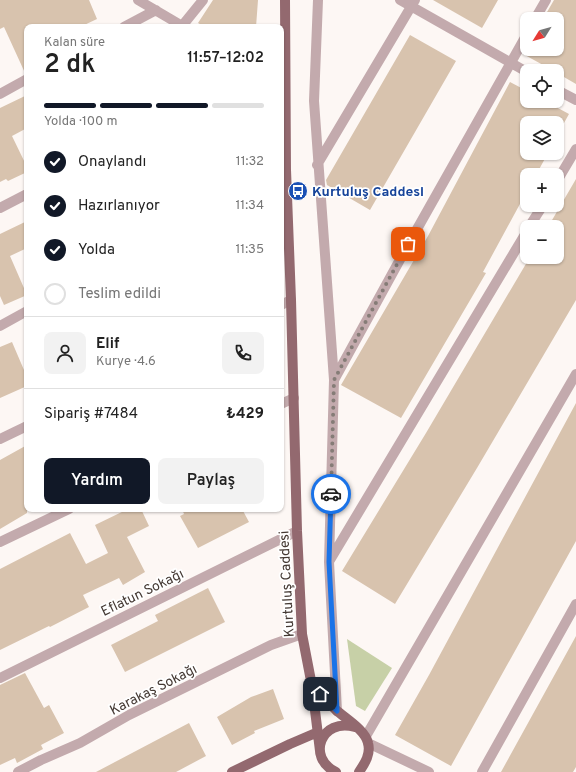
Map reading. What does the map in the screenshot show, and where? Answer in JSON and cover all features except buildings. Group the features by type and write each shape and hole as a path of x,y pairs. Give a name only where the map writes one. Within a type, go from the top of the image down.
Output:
{"main road":[{"name":"Kurtuluş Caddesi","path":"284,44 285,0"},
{"name":"Kurtuluş Caddesi","path":"284,171 291,300 297,531 302,634 312,686 324,772"},
{"path":"312,686 337,711 361,731 367,740 368,755 362,768 353,772"},
{"path":"336,772 331,770 326,765 321,755 322,736 334,727 341,725 355,727"},
{"path":"232,772 318,732"}],"street":[{"path":"138,0 180,24"},
{"path":"185,24 203,0"},
{"path":"318,0 314,101 317,165 334,380 329,562 337,711"},
{"path":"400,0 413,3 520,68"},
{"path":"539,12 546,0"},
{"path":"317,165 413,3"},
{"path":"130,24 156,10"},
{"path":"334,380 399,260 520,47"},
{"path":"0,94 24,81"},
{"path":"564,94 576,100"},
{"path":"564,169 576,149"},
{"path":"0,208 24,196"},
{"path":"329,562 520,243"},
{"path":"284,304 291,300"},
{"path":"0,326 24,313"},
{"path":"429,772 367,740 576,374"},
{"path":"284,403 294,398"},
{"path":"0,439 24,427"},
{"path":"0,542 62,512"},
{"name":"Eflatun Sokağı","path":"0,678 297,531"},
{"path":"482,772 576,604"},
{"name":"Karakaş Sokağı","path":"18,772 80,743 129,715 271,645 302,634"}],"green space":[{"path":"347,639 392,668 365,711 356,706"}],"way so far":[{"path":"331,494 334,380 408,244"}],"place":[{"name":"Kurtuluş Caddesi","path":"298,191"}],"route":[{"path":"320,694 337,711 329,562 331,494"}]}
